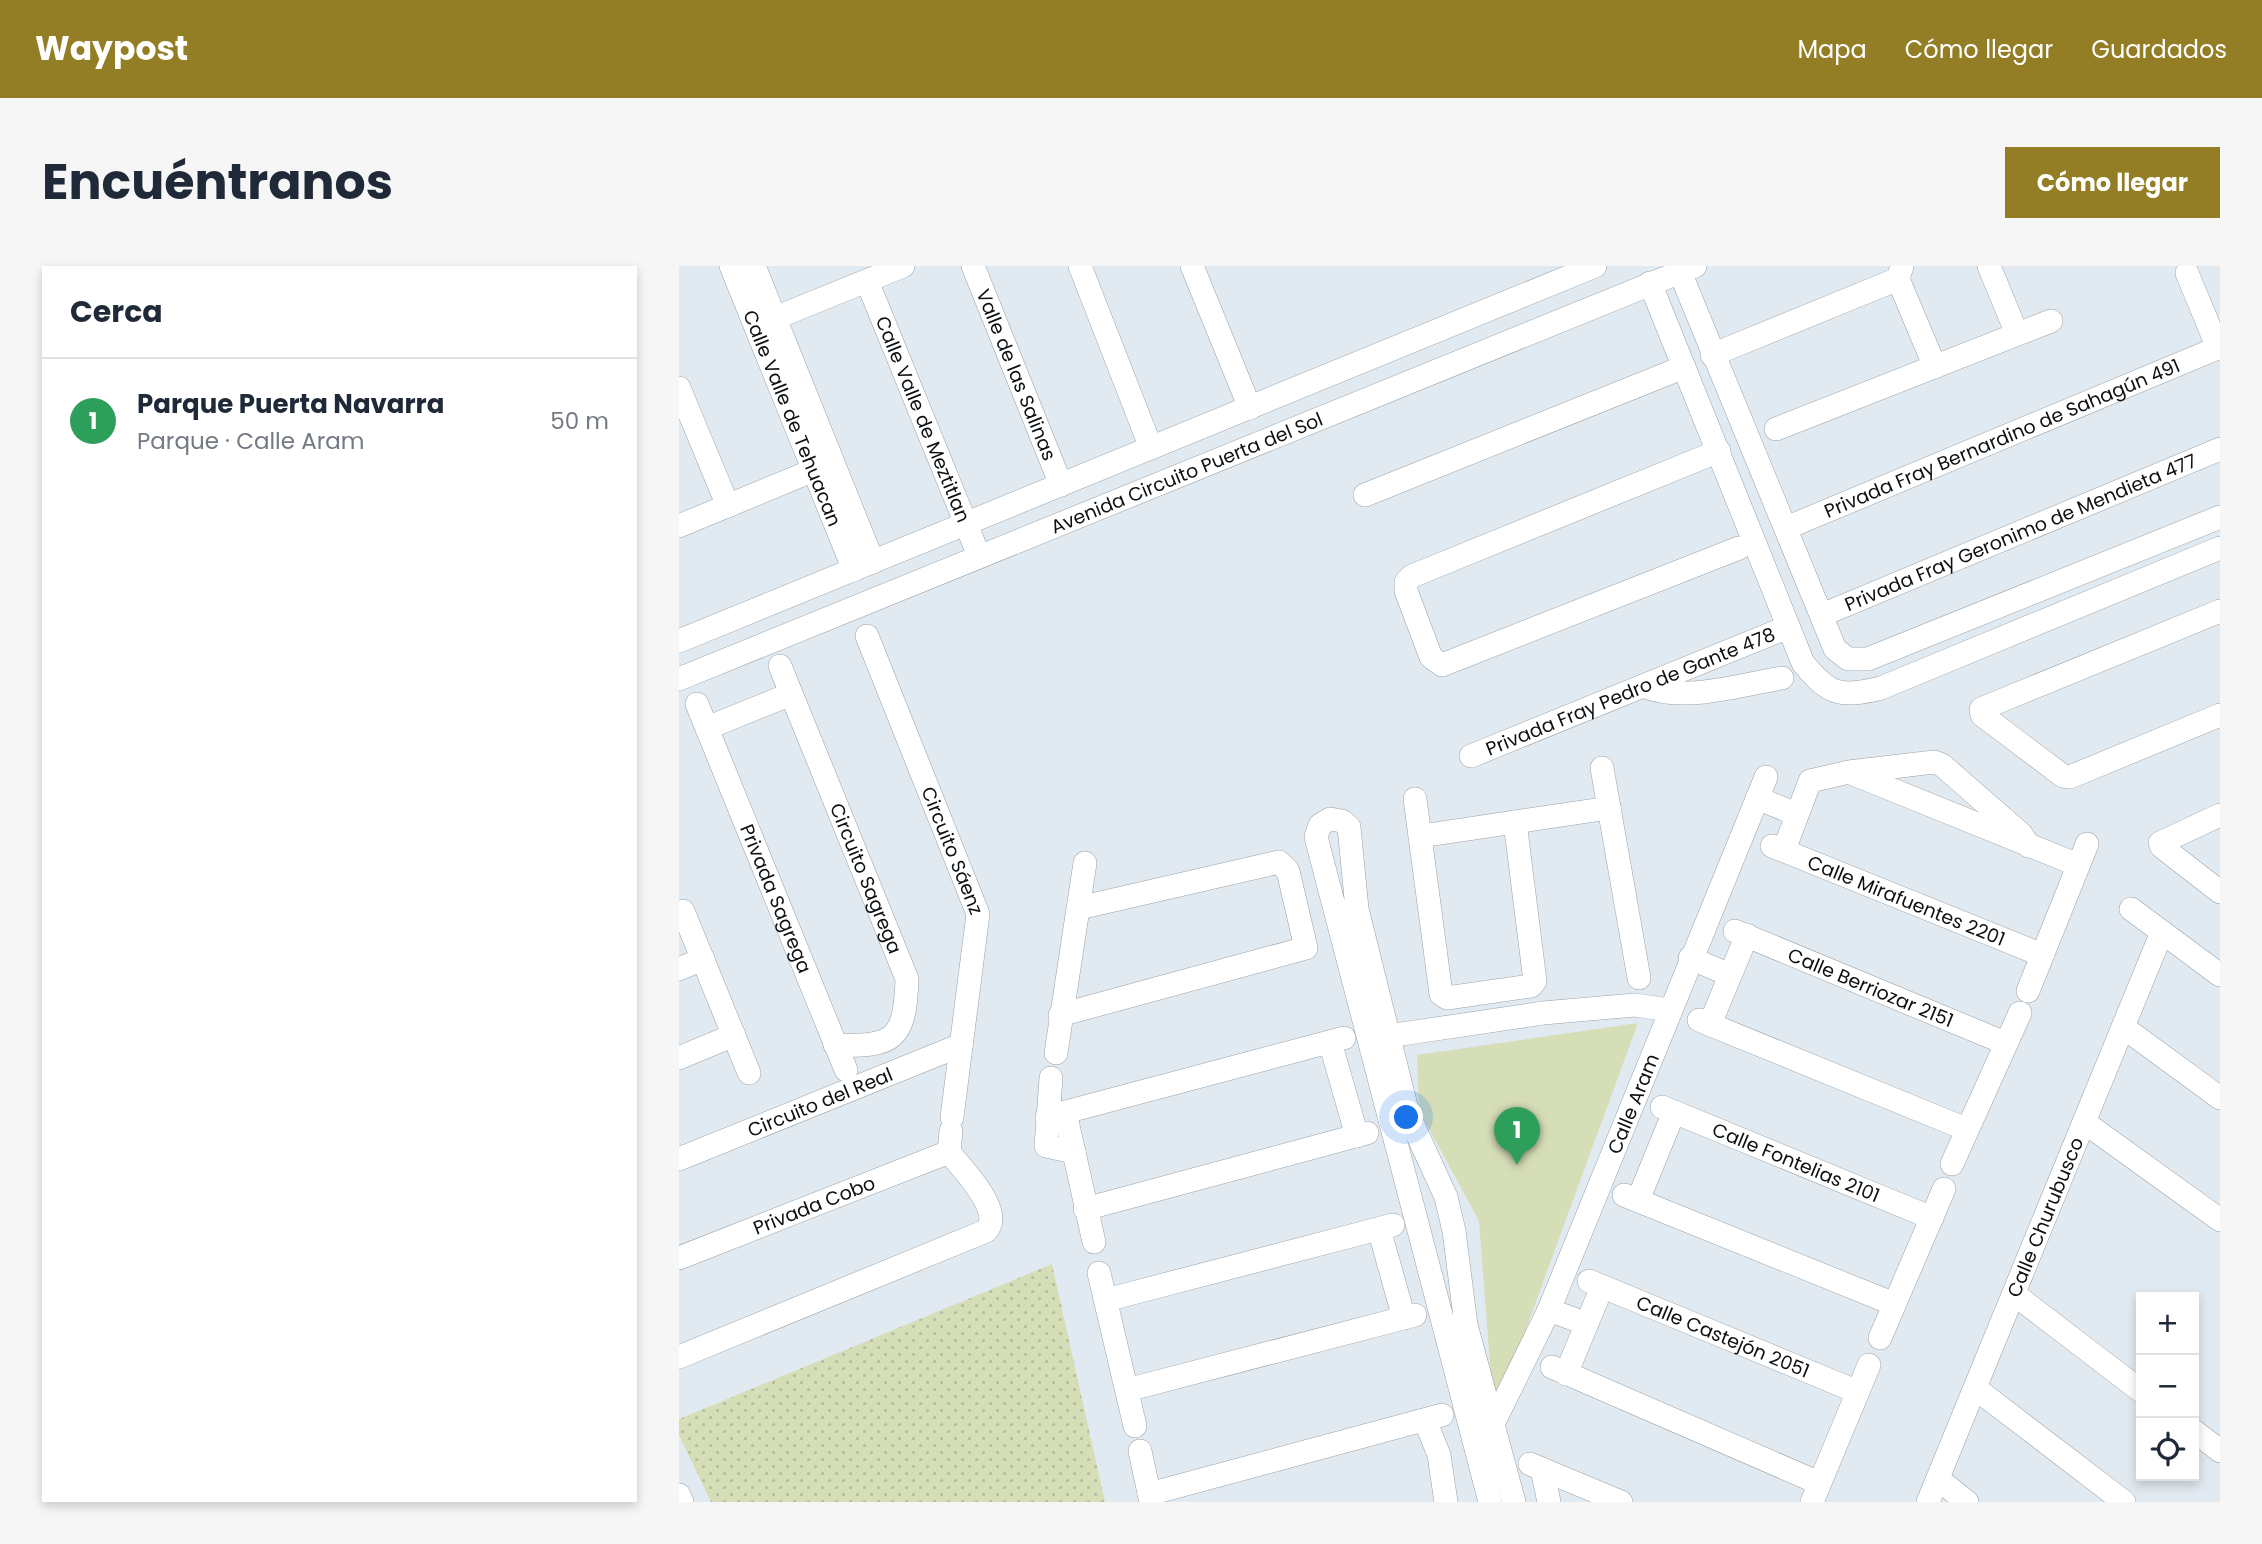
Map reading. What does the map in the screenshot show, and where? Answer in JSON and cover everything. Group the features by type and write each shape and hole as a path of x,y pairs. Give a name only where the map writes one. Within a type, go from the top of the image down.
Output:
{"street":[{"path":"775,318 902,266"},
{"name":"Valle de las Salinas","path":"973,266 1061,485"},
{"path":"1080,266 1151,448"},
{"path":"1192,266 1250,408"},
{"name":"Avenida Circuito Puerta del Sol","path":"679,641 1595,266"},
{"path":"1989,266 2017,334"},
{"path":"1687,269 1712,355 1835,649 1848,659 1868,659 2056,580 2220,517"},
{"name":"Avenida Circuito Puerta del Sol","path":"679,679 1687,269"},
{"name":"Calle Valle de Tehuacan","path":"744,271 775,318 864,566"},
{"name":"Calle Valle de Tehuacan","path":"744,271 814,470 864,566"},
{"path":"1712,355 1900,272 1935,367"},
{"path":"2187,273 2219,348"},
{"name":"Calle Valle de Meztitlan","path":"867,281 979,556"},
{"path":"1650,283 1803,663 1823,687 1854,695 1881,688 2068,608 2220,548"},
{"path":"1776,429 2051,321"},
{"name":"Privada Fray Bernardino de Sahagún 491","path":"1786,528 2219,348"},
{"path":"1365,495 1684,367"},
{"path":"679,388 728,506"},
{"name":"Privada Fray Geronimo de Mendieta 477","path":"1822,615 2220,449"},
{"path":"1719,451 1412,576 1406,582 1406,591 1431,657 1442,664 1739,548"},
{"path":"679,526 814,470"},
{"path":"2056,580 2068,608"},
{"path":"2220,611 1981,709 1982,715 1992,723 2063,776 2070,777 2220,715"},
{"name":"Privada Fray Pedro de Gante 478","path":"1471,755 1789,627"},
{"name":"Circuito Sáenz","path":"867,636 978,914 951,1133"},
{"name":"Circuito Sagrega","path":"779,666 908,979 903,1022 886,1042"},
{"path":"1643,685 1663,694 1688,694 1782,678"},
{"path":"707,728 791,694"},
{"name":"Privada Sagrega","path":"697,704 846,1070"},
{"path":"1796,814 1810,781 1849,772 1934,762 1942,765 2021,834 2029,846"},
{"path":"1602,768 1639,978"},
{"path":"1849,772 2078,865"},
{"name":"Calle Aram","path":"1493,1426 1549,1310 1761,787 1796,814"},
{"path":"1415,799 1441,994 1447,998 1531,986 1535,981 1515,822"},
{"path":"1421,836 1609,808"},
{"name":"Calle Mirafuentes 2201","path":"1796,814 1778,848 2042,955"},
{"path":"2220,815 2160,842 2162,847 2220,892"},
{"path":"1490,1502 1315,837 1320,825 1331,819 1342,821 1349,827 1357,909 1388,1036 1408,1114 1446,1198 1454,1231 1466,1325 1514,1502"},
{"path":"1952,1164 2024,1002 2087,844"},
{"path":"1060,1015 1306,948 1288,871 1279,862 1079,908"},
{"path":"1056,1053 1085,863"},
{"path":"1298,912 1333,903"},
{"path":"681,904 749,1073"},
{"path":"2131,909 2220,975"},
{"name":"Calle Churubusco","path":"1928,1502 2162,932"},
{"name":"Calle Berriozar 2151","path":"1730,975 1741,933 2005,1043"},
{"path":"1690,958 1730,975 1704,1022 1966,1129"},
{"path":"679,969 703,959"},
{"path":"1490,993 1493,1020"},
{"path":"1388,1036 1493,1020 1635,1005 1669,1010"},
{"path":"2123,1027 2220,1098"},
{"path":"679,1058 734,1035"},
{"path":"1056,1115 1337,1040 1342,1085 1362,1135 1085,1209"},
{"path":"835,1045 869,1046 886,1042 897,1071"},
{"name":"Circuito del Real","path":"679,1159 961,1045"},
{"path":"1342,1085 1378,1076"},
{"path":"1051,1079 1056,1115 1046,1146 1074,1152 1094,1242"},
{"name":"Calle Fontelias 2101","path":"1657,1154 1668,1110 1932,1218"},
{"path":"2084,1122 2220,1220"},
{"path":"679,1357 986,1231 991,1222 987,1200 951,1133"},
{"name":"Privada Cobo","path":"679,1258 951,1133"},
{"path":"1621,1136 1657,1154 1631,1197 1894,1304"},
{"path":"1880,1338 1944,1189"},
{"path":"1413,1206 1446,1198"},
{"path":"1106,1300 1386,1227 1391,1271 1409,1316 1127,1390"},
{"path":"1420,1238 1454,1231"},
{"path":"1391,1271 1427,1260"},
{"path":"1099,1273 1135,1426"},
{"name":"Calle Castejón 2051","path":"1587,1324 1596,1284 1858,1392"},
{"path":"2014,1294 2136,1387"},
{"path":"1549,1310 1587,1324 1559,1371 1815,1493 1869,1366"},
{"path":"1975,1388 2124,1502"},
{"path":"1140,1451 1150,1498 1434,1418 1446,1502"},
{"path":"2199,1435 2220,1451"},
{"path":"1439,1455 1475,1445"},
{"path":"1549,1502 1536,1467 1621,1502"},
{"path":"1938,1479 1967,1502"},
{"path":"679,1494 682,1502"}],"green space":[{"path":"1638,1023 1494,1416 1479,1221 1419,1110 1417,1055"},
{"path":"1052,1264 1105,1502 711,1502 679,1435 679,1419"}],"place":[{"name":"Parque Puerta Navarra","path":"1517,1165"}]}
